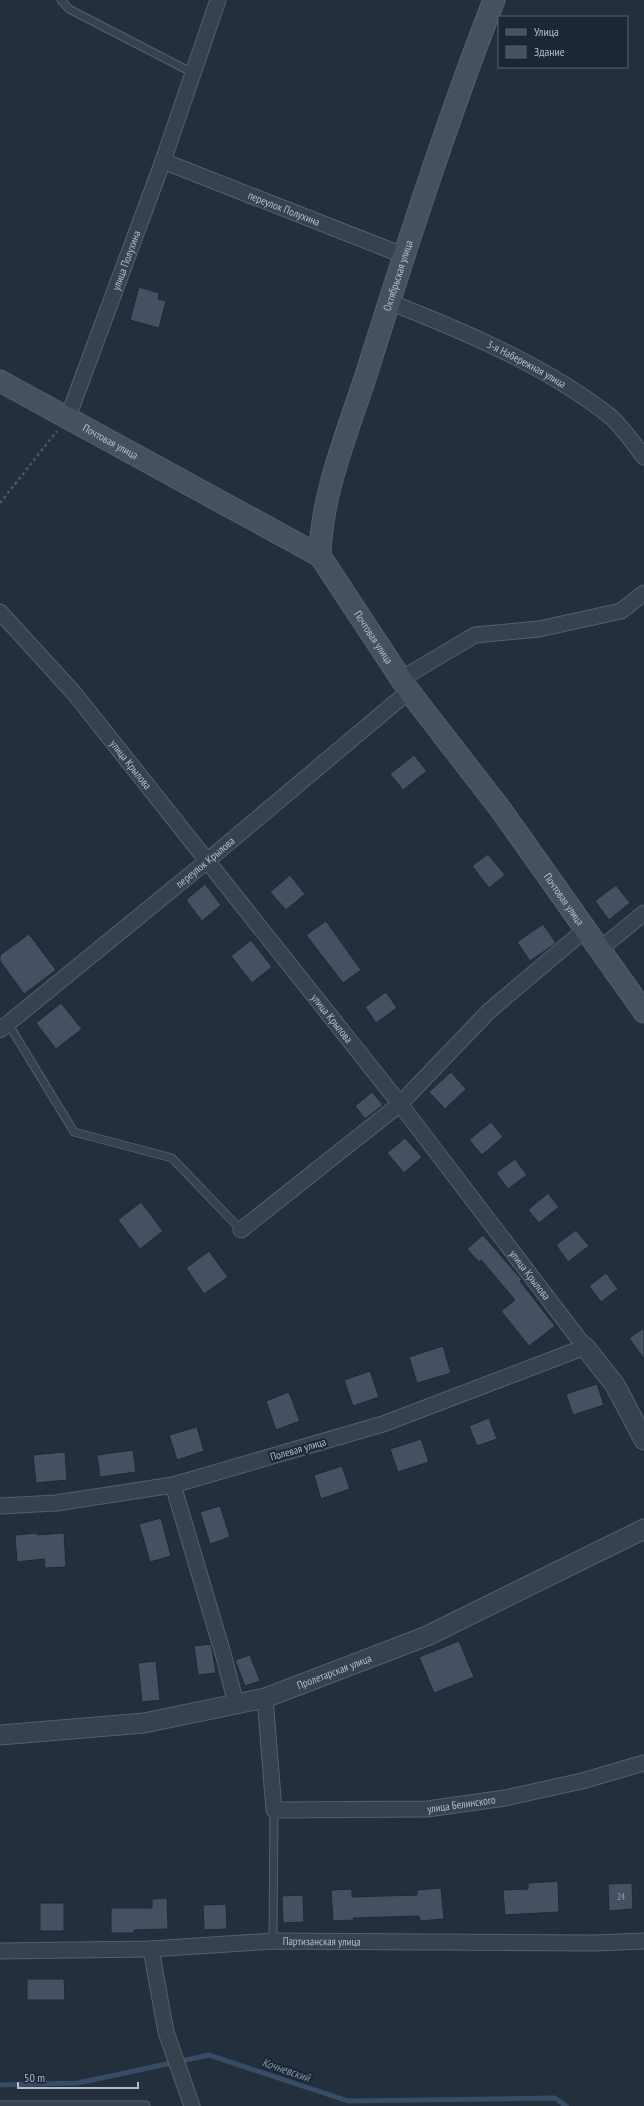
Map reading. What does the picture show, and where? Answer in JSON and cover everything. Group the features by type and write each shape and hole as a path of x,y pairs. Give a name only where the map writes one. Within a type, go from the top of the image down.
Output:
{"main road":[{"name":"Октябрьская улица","path":"320,556 320,530 328,495 389,302 462,84 494,0"},
{"name":"Почтовая улица","path":"0,381 320,556 405,685 501,810 644,1012"}],"street":[{"name":"улица Полухина","path":"68,417 163,161 218,0"},
{"name":"переулок Полухина","path":"163,161 405,256"},
{"name":"3-я Набережная улица","path":"389,302 454,327 559,381 612,418 644,457"},
{"name":"переулок Крылова","path":"4,1028 207,861 405,685 475,634 539,629 621,611 644,593"},
{"name":"улица Крылова","path":"0,612 74,693 400,1104 615,1385 644,1440"},
{"path":"599,950 644,913"},
{"path":"241,1230 400,1104 489,1010 586,929"},
{"name":"Полевая улица","path":"0,1506 56,1503 173,1485 383,1424 586,1347"},
{"path":"173,1485 224,1657 236,1704"},
{"name":"Пролетарская улица","path":"0,1735 144,1723 265,1698 427,1636 644,1529"},
{"path":"265,1698 274,1810"},
{"name":"улица Белинского","path":"274,1810 427,1809 505,1798 574,1783 644,1763"},
{"name":"Партизанская улица","path":"0,1951 151,1949 273,1942 594,1943 644,1941"},
{"path":"151,1949 166,2032 190,2101"}],"lane":[{"path":"61,0 69,9 193,73"},
{"path":"4,1028 74,1132 172,1158 241,1230"},
{"path":"273,1942 274,1810"},
{"path":"0,2105 146,2105"}],"path":[{"path":"0,503 68,417"}],"building":[{"path":"139,287 159,293 158,299 166,301 159,328 130,320"},
{"path":"414,755 427,771 403,790 390,774"},
{"path":"488,854 505,875 489,888 472,866"},
{"path":"290,875 305,894 286,910 270,892"},
{"path":"205,884 221,905 202,921 186,900"},
{"path":"616,885 630,903 609,920 595,901"},
{"path":"326,921 361,970 343,983 306,935"},
{"path":"543,924 556,943 530,961 517,942"},
{"path":"29,934 56,970 24,994 0,961 0,955"},
{"path":"251,940 272,967 252,983 231,956"},
{"path":"386,992 397,1008 376,1023 365,1007"},
{"path":"61,1003 82,1029 56,1049 36,1023"},
{"path":"451,1072 466,1089 445,1109 429,1092"},
{"path":"372,1092 383,1105 365,1119 355,1106"},
{"path":"491,1122 503,1137 482,1155 469,1140"},
{"path":"405,1138 422,1157 404,1173 387,1153"},
{"path":"515,1159 527,1175 508,1189 496,1173"},
{"path":"548,1193 559,1207 539,1223 528,1210"},
{"path":"141,1202 163,1231 140,1249 118,1220"},
{"path":"576,1230 589,1246 568,1262 556,1245"},
{"path":"483,1235 522,1280 520,1281 555,1326 529,1346 501,1311 515,1300 481,1260 479,1262 467,1249"},
{"path":"209,1251 228,1277 204,1294 186,1268"},
{"path":"606,1273 618,1289 601,1302 589,1286"},
{"path":"644,1328 644,1359 629,1338"},
{"path":"443,1346 451,1373 417,1383 409,1357"},
{"path":"370,1371 379,1397 353,1406 344,1380"},
{"path":"597,1384 604,1405 573,1415 566,1394"},
{"path":"289,1392 300,1421 276,1430 266,1401"},
{"path":"489,1418 497,1439 477,1446 469,1426"},
{"path":"197,1427 204,1451 177,1460 169,1435"},
{"path":"421,1439 429,1462 398,1472 390,1449"},
{"path":"133,1450 136,1472 100,1477 97,1455"},
{"path":"65,1452 67,1480 36,1483 33,1455"},
{"path":"342,1466 350,1489 321,1499 314,1475"},
{"path":"220,1506 230,1537 210,1544 200,1512"},
{"path":"161,1518 171,1556 150,1562 139,1524"},
{"path":"37,1533 37,1535 64,1533 66,1567 45,1568 44,1559 17,1562 15,1535"},
{"path":"459,1641 474,1677 434,1693 419,1657"},
{"path":"211,1644 216,1673 198,1675 194,1646"},
{"path":"250,1655 260,1681 245,1686 235,1660"},
{"path":"156,1661 160,1700 142,1702 138,1663"},
{"path":"558,1881 559,1912 505,1915 503,1890 528,1889 528,1883"},
{"path":"632,1883 633,1909 609,1911 608,1884"},
{"path":"441,1888 444,1919 420,1921 419,1916 353,1918 354,1920 333,1921 331,1890 352,1889 352,1897 417,1895 417,1890"},
{"path":"303,1895 304,1922 283,1923 282,1896"},
{"path":"167,1898 168,1929 134,1930 134,1933 111,1933 111,1908 152,1908 152,1899"},
{"path":"40,1903 64,1903 64,1931 40,1931"},
{"path":"226,1904 227,1929 204,1930 203,1905"},
{"path":"27,1979 64,1979 65,2000 27,2000"}],"waterway":[{"name":"Кочневский","path":"0,2085 78,2083 209,2055 348,2101 555,2098 566,2106"}]}
